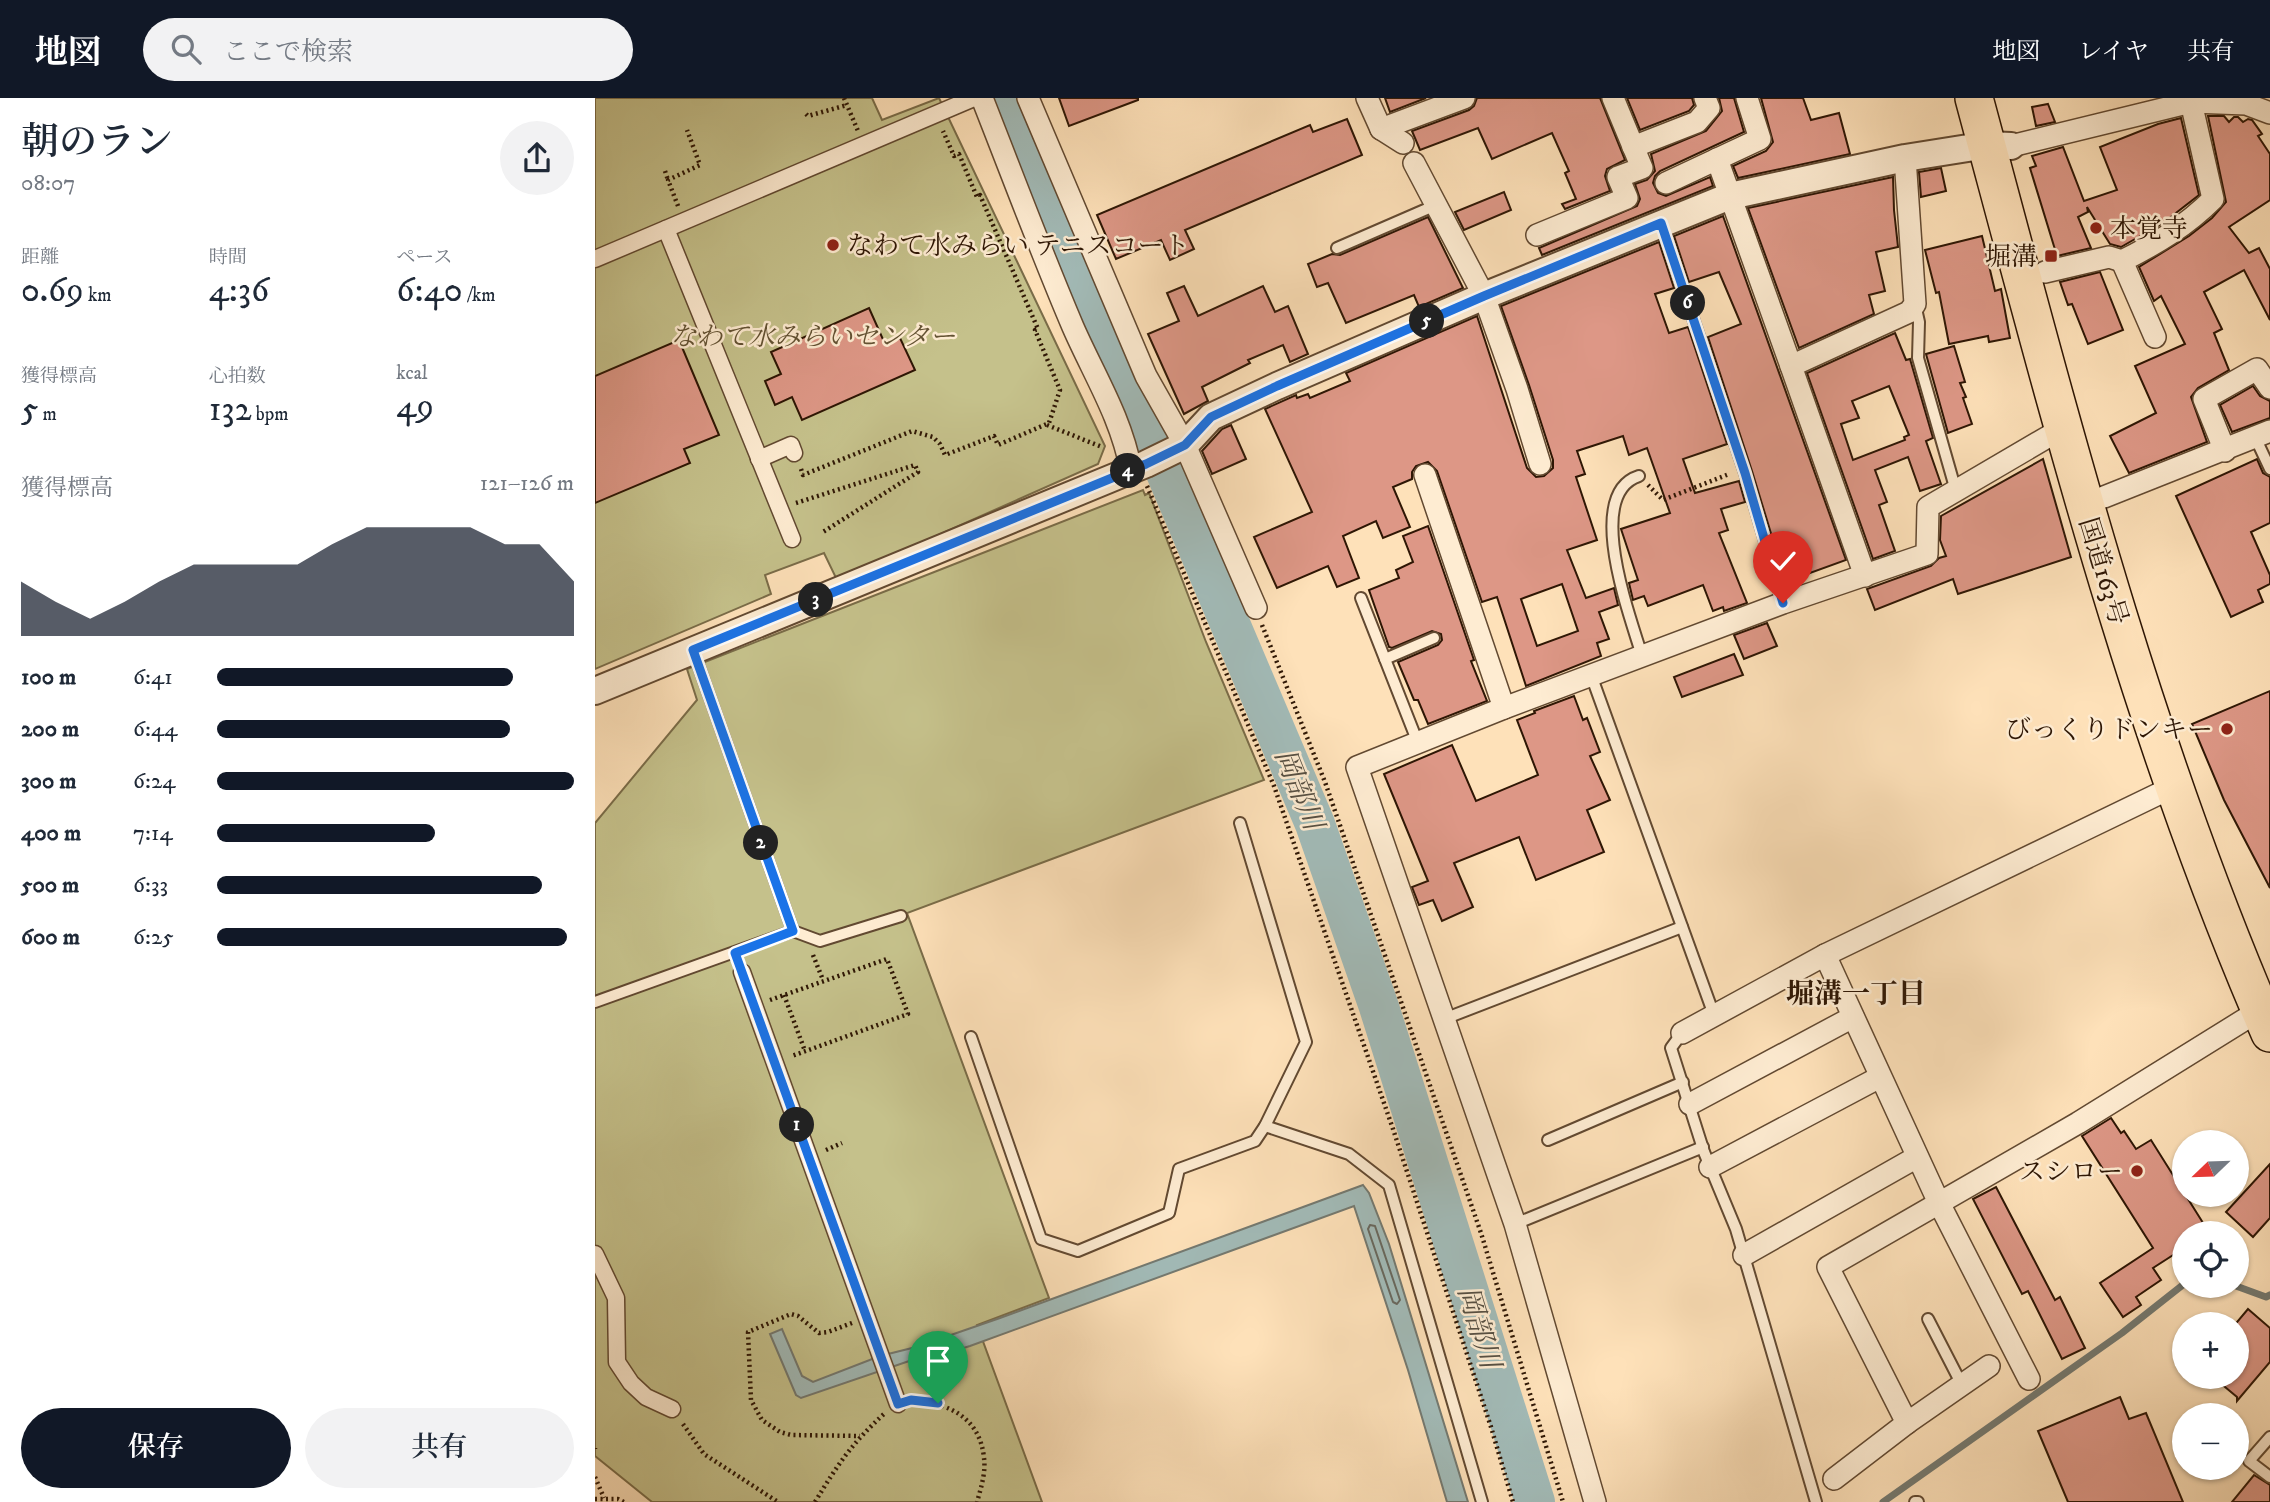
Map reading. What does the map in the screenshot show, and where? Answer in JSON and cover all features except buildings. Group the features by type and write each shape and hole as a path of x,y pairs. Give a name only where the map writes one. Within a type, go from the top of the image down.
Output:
{"highway":[{"name":"国道163号","path":"1974,98 1999,146 2045,272 2135,605 2195,789 2270,975"},
{"name":"国道163号","path":"1998,98 1999,146 2063,428 2115,609 2175,786 2265,1021"}],"street":[{"path":"595,259 974,98"},
{"path":"982,98 1073,328 1139,467"},
{"path":"1028,98 1146,376 1256,608"},
{"path":"1367,98 1381,129 1403,143"},
{"path":"1381,129 1464,98"},
{"path":"1613,98 1642,168 1618,177 1627,198 1651,228"},
{"path":"1633,147 1697,122 1709,108 1705,98"},
{"path":"1666,183 1760,139 1747,98"},
{"path":"2045,272 2109,257 2122,261 2158,243 2194,219 2213,199 2200,100"},
{"path":"595,691 1139,467 1180,448 1211,417 1277,386 1484,296 1730,196 1905,158 1999,146 2200,100 2246,104 2270,113"},
{"path":"1791,366 1909,312 1915,304 1905,158"},
{"path":"1717,159 1865,576"},
{"path":"1414,163 1484,296 1540,464"},
{"path":"1537,235 1627,198"},
{"path":"666,229 792,539"},
{"path":"2122,261 2154,337"},
{"path":"2225,451 2204,400 2257,369 2270,388"},
{"path":"1595,1502 1515,1224 1357,767 1504,708 1783,603 1927,554 1928,507 2063,428"},
{"path":"2104,497 2262,434"},
{"path":"759,459 791,445 794,453"},
{"path":"1425,475 1504,708"},
{"path":"1682,1032 1825,955 2175,786"},
{"path":"1825,955 1939,1203 2029,1379"},
{"path":"742,972 898,1404"},
{"path":"1690,1104 1853,1017"},
{"path":"1907,1423 1828,1267 2078,1123 2265,1021"},
{"path":"1706,1157 1881,1077"},
{"path":"1744,1255 1917,1157"},
{"path":"595,1254 616,1298 617,1362 631,1383 646,1397 672,1409"},
{"path":"1834,1479 1907,1423 1989,1366"}],"lane":[{"path":"1337,248 1436,205"},
{"path":"1651,228 1743,469 1783,603"},
{"path":"1915,304 1919,322 1918,358 1956,491"},
{"path":"2262,434 2270,469"},
{"path":"1639,475 1620,489 1612,508 1618,578 1642,656"},
{"path":"1361,598 1417,743"},
{"path":"1385,659 1434,638"},
{"path":"693,650 793,931"},
{"path":"1591,675 1714,1015"},
{"path":"971,1037 1041,1239 1078,1251 1169,1213 1179,1169 1255,1141 1306,1042 1240,823"},
{"path":"595,1002 793,931 820,941 901,916"},
{"path":"1444,1019 1682,927"},
{"path":"735,953 742,972"},
{"path":"1682,1032 1671,1048 1706,1157 1736,1229 1816,1502"},
{"path":"1548,1140 1683,1082"},
{"path":"1265,1126 1349,1154 1389,1185 1482,1502"},
{"path":"1515,1224 1706,1157"},
{"path":"1928,1319 1962,1385"},
{"path":"2270,1437 2249,1461 2270,1477"}],"path":[{"path":"844,98 858,132"},
{"path":"806,114 808,116 847,105"},
{"path":"794,453 803,475 912,431 933,437 945,455 994,436 999,445 1049,423 1060,390 1035,330 1038,329 980,195 977,197 959,154 954,156 935,114"},
{"path":"668,180 700,165 687,130"},
{"path":"665,171 678,207"},
{"path":"1047,424 1102,447"},
{"path":"786,506 915,465 918,472 823,532"},
{"path":"1139,467 1274,786 1394,1129 1513,1502"},
{"path":"1639,475 1663,500 1743,469"},
{"path":"1256,608 1325,782 1476,1220 1563,1502"},
{"path":"812,951 823,980"},
{"path":"754,1005 887,959 908,1014 775,1063"},
{"path":"784,995 805,1052"},
{"path":"860,1436 791,1435 780,1432 762,1420 751,1400 748,1332 791,1314 798,1316 819,1332 828,1332 866,1318"},
{"path":"815,1502 844,1455 860,1436 898,1404 911,1400 938,1403 959,1412 977,1433 984,1458 977,1502"},
{"path":"672,1409 704,1454 778,1502"},
{"path":"595,1477 604,1498"},
{"path":"595,1499 624,1502"}],"green space":[{"name":"なわて水みらいセンター","path":"595,98 872,98 882,120 939,98 1105,446 1098,464 837,580 824,553 765,575 771,594 595,669"},
{"path":"1143,490 1145,495 1149,493 1206,642 1264,780 907,913 1049,1298 977,1325 1042,1502 652,1502 595,1456 595,823 697,700 687,669"}],"water":[{"path":"1363,1185 1369,1193 1389,1244 1468,1502 1447,1502 1408,1370 1354,1206 970,1346 937,1356 915,1359 801,1398 796,1395 770,1334 782,1329 802,1376 813,1382 880,1356 916,1347 1000,1318"}],"waterway":[{"name":"岡部川","path":"1007,98 1315,824 1379,1007 1535,1502"},
{"path":"2249,1291 2266,1297 2270,1295"},
{"path":"1883,1502 2122,1333 2172,1293"}],"place":[{"name":"本覚寺","path":"2096,228"},
{"name":"なわて水みらい テニスコート","path":"833,245"},
{"name":"堀溝","path":"2051,256"},
{"name":"びっくりドンキー","path":"2227,729"},
{"name":"スシロー","path":"2137,1171"}],"district":[{"name":"堀溝一丁目","path":"1856,993"}],"route":[{"path":"938,1403 911,1400 898,1404 735,953 793,931 693,650 1176,451 1211,417 1484,296 1661,223 1745,473 1783,603"}]}
